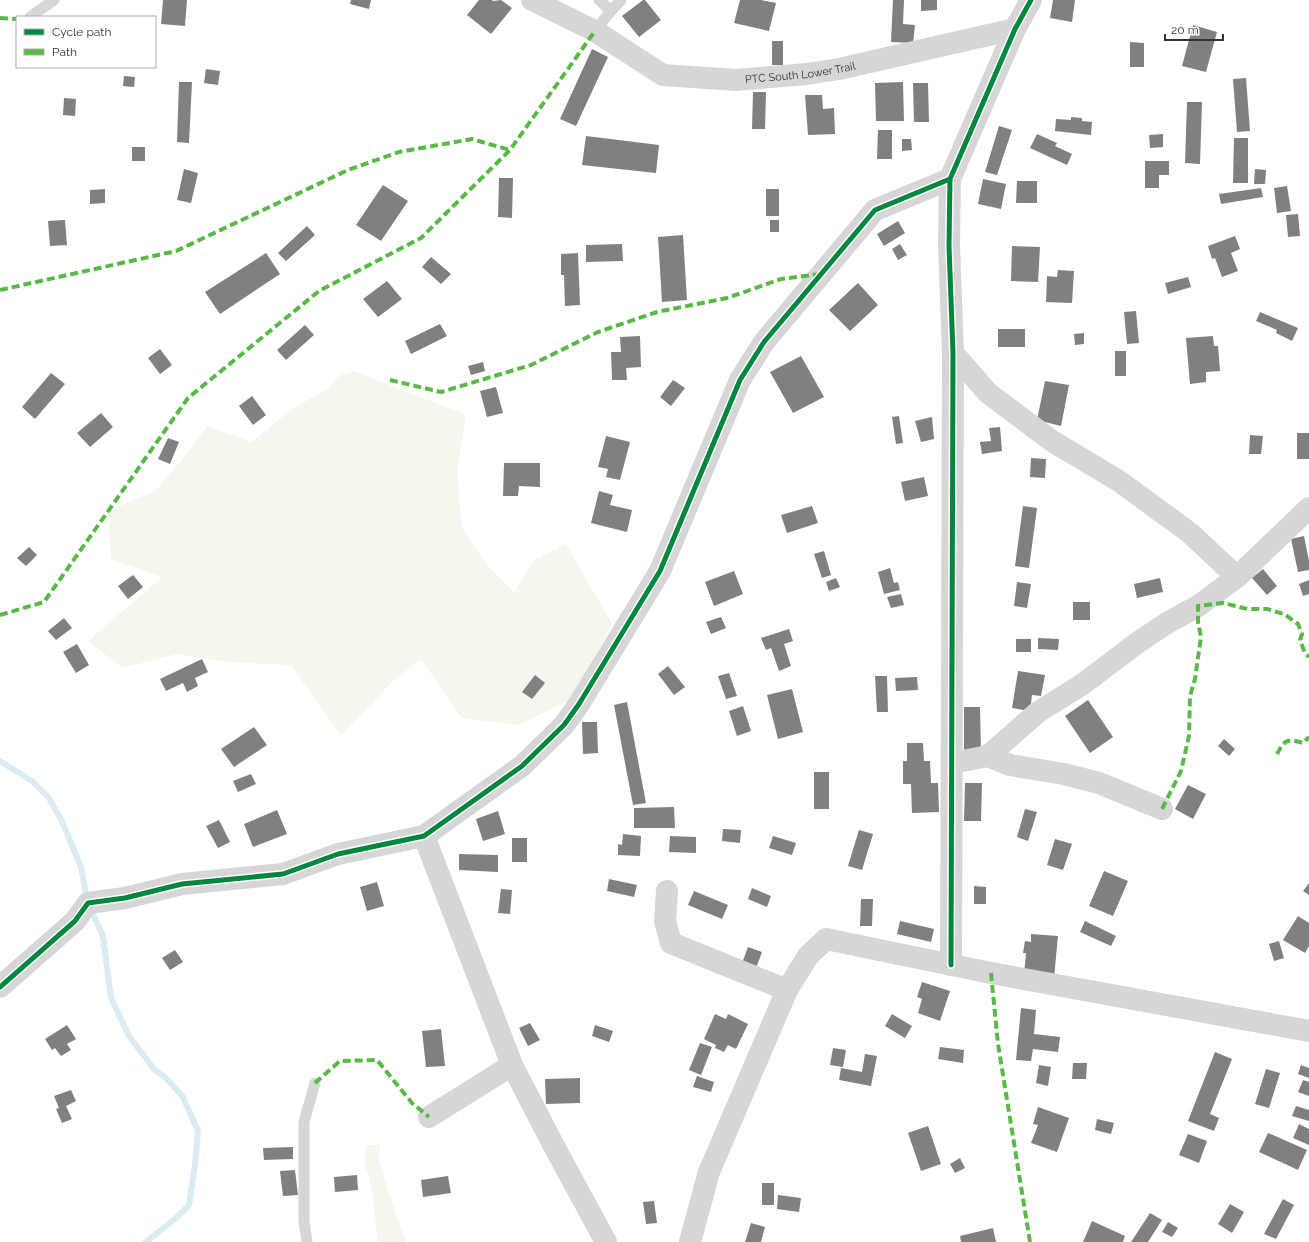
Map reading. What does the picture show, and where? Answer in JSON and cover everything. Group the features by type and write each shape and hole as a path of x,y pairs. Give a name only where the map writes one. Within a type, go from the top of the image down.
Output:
{"street":[{"name":"PTC South Lower Trail","path":"532,0 596,31 663,75 736,80 807,74 839,69 1015,29"},
{"path":"951,965 953,353 949,246 950,179 1015,29 1031,0"},
{"path":"0,987 75,920 88,903 125,898 182,884 283,874 338,854 424,836 522,766 564,725 579,704 660,571 740,380 764,342 875,210 950,179"},
{"path":"953,353 988,392 1052,441 1119,481 1190,533 1237,577"},
{"path":"952,763 988,756 1038,712 1083,684 1137,643 1167,623 1198,606 1237,577 1309,508"},
{"path":"988,756 1010,766 1064,774 1099,783 1162,810"},
{"path":"424,836 512,1065 606,1242"},
{"path":"667,891 665,921 671,943 788,990"},
{"path":"690,1242 709,1172 788,990 808,956 826,939 951,965 1309,1031"},
{"path":"429,1117 512,1065"}],"lane":[{"path":"31,16 54,0"},
{"path":"599,0 611,11"},
{"path":"596,31 621,0"},
{"path":"307,1242 304,1221 304,1122 315,1083"}],"shaded area":[{"path":"354,371 466,415 457,472 462,528 488,566 514,592 534,560 566,544 612,624 574,698 519,725 461,718 421,659 394,680 341,736 291,665 228,662 177,654 122,668 88,641 162,577 111,559 108,511 155,491 189,451 207,426 251,442 292,409 327,389 339,376"},
{"path":"367,1145 380,1145 379,1159 389,1194 406,1242 378,1242 373,1198 369,1176 364,1163"}],"building":[{"path":"163,0 187,0 185,26 161,24"},
{"path":"351,0 371,0 369,9 350,4"},
{"path":"479,0 501,0 512,8 491,34 467,15"},
{"path":"645,0 661,20 639,37 622,16"},
{"path":"740,0 761,0 776,3 769,31 734,23"},
{"path":"893,0 904,0 903,24 915,25 913,43 891,42"},
{"path":"921,0 937,0 937,10 921,11"},
{"path":"1053,0 1075,0 1072,22 1050,18"},
{"path":"1193,25 1217,32 1206,72 1182,66"},
{"path":"772,41 783,41 783,65 772,65"},
{"path":"1130,42 1144,43 1144,67 1130,67"},
{"path":"592,49 608,57 576,126 560,119"},
{"path":"206,69 220,71 218,85 204,83"},
{"path":"124,76 135,77 134,87 123,86"},
{"path":"1246,78 1250,131 1237,132 1233,79"},
{"path":"179,82 192,82 189,143 177,142"},
{"path":"903,82 904,121 876,121 875,83"},
{"path":"913,83 928,83 929,122 914,122"},
{"path":"753,92 766,92 765,129 752,129"},
{"path":"805,95 822,95 823,109 834,108 835,134 808,135"},
{"path":"64,98 76,99 75,116 63,115"},
{"path":"1187,102 1202,102 1200,164 1185,163"},
{"path":"1071,117 1082,118 1082,121 1092,122 1091,135 1055,131 1056,119 1071,120"},
{"path":"999,126 1012,130 997,175 985,172"},
{"path":"878,130 892,130 892,159 877,159"},
{"path":"1037,134 1057,143 1055,146 1072,154 1067,165 1030,148"},
{"path":"1163,134 1163,147 1150,148 1149,135"},
{"path":"586,136 659,145 656,173 582,165"},
{"path":"1234,138 1248,138 1248,183 1233,183"},
{"path":"902,139 911,139 912,150 902,151"},
{"path":"132,147 145,147 145,161 132,161"},
{"path":"1145,161 1169,161 1169,175 1159,175 1159,188 1145,188"},
{"path":"184,169 198,173 191,203 177,200"},
{"path":"1255,169 1266,170 1265,184 1254,184"},
{"path":"499,178 513,178 512,218 498,217"},
{"path":"983,179 1006,184 1001,209 978,204"},
{"path":"1017,181 1037,181 1037,203 1016,203"},
{"path":"383,185 408,201 381,241 356,225"},
{"path":"1287,186 1291,211 1277,213 1274,188"},
{"path":"1261,188 1263,197 1221,204 1219,194"},
{"path":"105,189 105,203 90,204 90,190"},
{"path":"766,189 779,189 779,216 766,216"},
{"path":"1298,214 1300,236 1288,237 1286,215"},
{"path":"65,220 67,245 50,246 48,221"},
{"path":"770,220 779,220 779,232 770,232"},
{"path":"898,221 905,233 884,246 877,234"},
{"path":"307,226 315,235 286,261 278,253"},
{"path":"683,235 687,300 662,302 658,237"},
{"path":"1235,236 1240,249 1231,253 1238,271 1222,277 1215,258 1212,259 1208,246"},
{"path":"622,244 623,261 586,262 586,245"},
{"path":"900,244 907,255 898,260 892,249"},
{"path":"1012,246 1040,247 1038,282 1011,281"},
{"path":"266,253 280,274 220,314 205,292"},
{"path":"578,253 580,305 565,306 564,275 561,275 561,254"},
{"path":"431,257 451,274 441,284 422,267"},
{"path":"1058,270 1074,271 1072,303 1046,302 1047,276 1057,277"},
{"path":"1188,277 1191,287 1168,294 1165,283"},
{"path":"387,281 402,299 378,317 363,299"},
{"path":"858,283 878,305 850,331 829,310"},
{"path":"1136,311 1139,343 1127,344 1124,312"},
{"path":"1260,312 1298,328 1292,341 1276,333 1277,330 1256,321"},
{"path":"440,324 447,336 411,354 405,341"},
{"path":"305,325 314,335 286,360 277,350"},
{"path":"998,329 1025,329 1025,347 998,347"},
{"path":"1084,333 1084,344 1075,345 1074,334"},
{"path":"640,336 641,367 626,368 627,380 612,380 611,352 621,352 620,337"},
{"path":"1213,336 1214,346 1218,346 1220,371 1206,372 1206,382 1190,384 1186,338"},
{"path":"160,349 172,365 160,374 148,358"},
{"path":"1115,351 1126,351 1126,376 1115,376"},
{"path":"801,356 824,397 793,413 770,372"},
{"path":"483,362 485,371 471,375 468,366"},
{"path":"51,373 65,384 35,419 22,407"},
{"path":"673,380 685,388 671,406 660,397"},
{"path":"1045,381 1069,385 1061,426 1037,420"},
{"path":"496,387 503,413 487,417 480,391"},
{"path":"252,396 266,415 253,425 239,406"},
{"path":"101,413 113,427 90,447 77,433"},
{"path":"899,416 903,443 896,444 892,417"},
{"path":"932,417 934,439 921,442 915,421"},
{"path":"1000,427 1002,451 982,454 980,442 991,441 989,428"},
{"path":"1297,433 1309,433 1309,459 1297,459"},
{"path":"1250,435 1263,436 1261,454 1249,454"},
{"path":"606,436 630,442 620,480 606,477 608,469 598,467"},
{"path":"168,438 179,442 170,464 158,459"},
{"path":"1031,458 1046,459 1045,478 1030,477"},
{"path":"504,463 540,463 540,487 519,486 518,496 503,496"},
{"path":"924,477 928,496 905,501 901,482"},
{"path":"599,491 613,495 610,505 632,510 627,532 591,523"},
{"path":"812,506 818,523 787,533 781,515"},
{"path":"1023,506 1037,508 1029,568 1015,566"},
{"path":"1304,536 1309,561 1309,570 1298,572 1291,539"},
{"path":"29,547 37,555 26,566 17,558"},
{"path":"824,551 831,575 822,578 814,554"},
{"path":"890,568 894,583 898,582 900,590 884,594 878,572"},
{"path":"1263,569 1277,586 1267,595 1252,578"},
{"path":"734,571 743,594 714,606 705,582"},
{"path":"133,575 143,587 128,599 118,586"},
{"path":"836,578 840,587 829,591 826,582"},
{"path":"1160,578 1163,592 1137,598 1134,584"},
{"path":"1309,580 1309,594 1303,596 1299,584"},
{"path":"1017,582 1031,584 1027,608 1014,606"},
{"path":"901,594 904,605 891,608 887,597"},
{"path":"1073,602 1090,602 1090,620 1073,620"},
{"path":"721,617 726,628 711,634 706,622"},
{"path":"64,618 72,628 56,640 48,631"},
{"path":"789,629 793,641 784,644 791,666 779,671 771,648 766,650 761,638"},
{"path":"1038,638 1059,639 1058,650 1038,649"},
{"path":"1016,639 1031,639 1031,652 1016,652"},
{"path":"77,644 89,665 76,673 63,652"},
{"path":"202,659 208,672 195,678 198,686 187,692 183,683 166,691 160,679"},
{"path":"668,666 685,687 674,695 658,674"},
{"path":"1018,671 1045,675 1041,696 1032,695 1030,711 1012,708"},
{"path":"729,673 737,696 726,699 718,676"},
{"path":"535,675 545,683 532,699 522,692"},
{"path":"875,676 887,676 888,712 877,712"},
{"path":"917,677 918,690 896,691 895,678"},
{"path":"792,689 803,732 778,739 767,695"},
{"path":"1088,700 1113,737 1090,753 1065,716"},
{"path":"627,702 646,803 633,805 614,705"},
{"path":"743,706 751,731 737,736 729,711"},
{"path":"964,707 980,707 981,753 964,753"},
{"path":"582,722 597,722 598,753 583,754"},
{"path":"254,727 267,745 234,767 221,749"},
{"path":"1224,739 1235,749 1229,756 1218,746"},
{"path":"907,743 923,743 924,761 930,761 931,783 938,783 939,812 912,813 911,784 903,784 903,761 907,761"},
{"path":"814,772 829,772 829,809 814,809"},
{"path":"251,774 256,784 238,792 233,781"},
{"path":"965,783 982,783 981,821 964,821"},
{"path":"1188,785 1206,794 1193,819 1175,809"},
{"path":"674,807 675,828 634,828 634,808"},
{"path":"1025,809 1037,812 1028,841 1017,837"},
{"path":"277,810 287,834 253,847 244,824"},
{"path":"498,811 505,834 483,841 476,819"},
{"path":"219,820 230,842 218,848 206,826"},
{"path":"723,829 741,830 740,843 722,841"},
{"path":"859,830 873,834 862,870 848,866"},
{"path":"623,834 641,836 640,856 618,855 618,844 622,845"},
{"path":"670,836 696,837 696,853 669,852"},
{"path":"773,836 796,843 792,855 769,848"},
{"path":"512,838 527,838 527,862 512,862"},
{"path":"1055,839 1072,844 1063,870 1047,865"},
{"path":"459,854 498,855 498,872 459,870"},
{"path":"1104,871 1128,881 1113,916 1089,906"},
{"path":"609,879 637,885 634,897 607,891"},
{"path":"377,882 384,906 367,911 360,887"},
{"path":"1309,883 1309,895 1303,891"},
{"path":"974,886 986,887 986,904 974,904"},
{"path":"752,888 771,896 767,907 748,899"},
{"path":"501,889 512,890 510,914 498,913"},
{"path":"694,891 728,905 722,919 688,905"},
{"path":"861,899 873,899 872,926 860,926"},
{"path":"1298,916 1309,923 1309,946 1305,953 1283,940"},
{"path":"900,921 934,929 931,942 897,934"},
{"path":"1085,921 1116,936 1111,946 1080,932"},
{"path":"1031,934 1058,936 1054,978 1024,975 1026,953 1023,953 1025,941 1031,942"},
{"path":"1279,941 1284,958 1274,961 1269,944"},
{"path":"748,947 762,952 755,971 741,966"},
{"path":"175,950 183,962 170,970 162,958"},
{"path":"922,982 950,991 940,1021 918,1013 922,999 917,997"},
{"path":"1021,1008 1036,1010 1034,1034 1060,1037 1058,1052 1033,1049 1031,1061 1016,1060"},
{"path":"715,1014 726,1019 728,1014 748,1024 736,1049 728,1045 724,1052 715,1048 716,1045 704,1039"},
{"path":"892,1014 912,1026 905,1038 885,1026"},
{"path":"530,1023 540,1040 528,1046 519,1028"},
{"path":"67,1025 76,1039 67,1044 71,1050 61,1056 55,1048 52,1050 45,1039"},
{"path":"595,1025 613,1031 609,1042 592,1036"},
{"path":"441,1029 445,1066 426,1067 422,1031"},
{"path":"700,1043 712,1047 701,1075 689,1070"},
{"path":"940,1047 964,1050 963,1063 938,1059"},
{"path":"833,1048 846,1050 843,1067 830,1065"},
{"path":"1215,1052 1232,1059 1210,1114 1219,1118 1214,1131 1188,1121"},
{"path":"865,1054 877,1056 871,1086 839,1080 841,1068 862,1072"},
{"path":"1073,1063 1087,1063 1086,1079 1072,1079"},
{"path":"1039,1065 1051,1067 1048,1086 1036,1083"},
{"path":"1301,1065 1309,1068 1309,1078 1298,1074"},
{"path":"1266,1069 1280,1073 1269,1108 1255,1104"},
{"path":"697,1076 714,1082 711,1092 693,1087"},
{"path":"580,1078 580,1103 546,1104 545,1079"},
{"path":"1303,1080 1309,1082 1309,1096 1298,1092"},
{"path":"71,1090 76,1101 66,1106 72,1119 62,1123 56,1109 59,1108 54,1096"},
{"path":"1296,1106 1309,1110 1309,1121 1292,1116"},
{"path":"1038,1107 1069,1118 1057,1152 1031,1143 1038,1125 1033,1124"},
{"path":"1097,1119 1114,1123 1111,1134 1095,1130"},
{"path":"1299,1124 1309,1129 1309,1145 1293,1138"},
{"path":"928,1126 941,1164 921,1171 908,1133"},
{"path":"1268,1133 1307,1150 1298,1170 1259,1152"},
{"path":"1188,1134 1207,1141 1199,1163 1179,1155"},
{"path":"293,1147 293,1159 264,1160 263,1148"},
{"path":"960,1158 965,1168 955,1173 950,1164"},
{"path":"295,1170 298,1195 283,1196 280,1171"},
{"path":"357,1175 358,1190 335,1192 334,1177"},
{"path":"448,1176 451,1193 423,1197 421,1180"},
{"path":"762,1183 774,1183 774,1205 762,1205"},
{"path":"778,1195 801,1198 799,1212 777,1209"},
{"path":"1283,1199 1294,1205 1276,1239 1264,1234"},
{"path":"654,1201 657,1223 646,1224 643,1202"},
{"path":"1230,1204 1244,1212 1232,1233 1218,1224"},
{"path":"1150,1213 1162,1220 1148,1242 1131,1242"},
{"path":"1092,1221 1125,1236 1123,1242 1083,1242"},
{"path":"1168,1222 1178,1228 1172,1237 1162,1232"},
{"path":"751,1223 765,1227 761,1242 745,1242"},
{"path":"993,1228 996,1242 961,1242 960,1236"}],"waterway":[{"path":"0,761 32,781 49,798 62,821 81,867 87,899"},
{"path":"90,908 103,936 111,998 129,1036 154,1069 167,1079 183,1097 198,1131 189,1205 176,1218 146,1242"}],"marked path":[{"path":"0,18 16,19"},
{"path":"0,615 44,602 188,398 319,291 421,238 510,150 595,31"},
{"path":"0,290 176,251 348,170 399,152 472,139 510,150"},
{"path":"390,380 441,392 531,365 598,332 657,312 727,298 781,279 821,274"},
{"path":"1162,809 1181,771 1189,736 1190,696 1195,679 1201,637 1198,622 1198,606 1223,603 1248,609 1267,609 1284,614 1298,624 1302,634 1300,640 1305,653 1309,657"},
{"path":"1277,754 1287,741 1303,743 1309,737"},
{"path":"991,973 998,1044 1030,1242"},
{"path":"315,1083 340,1061 377,1060 412,1103 429,1117"}],"cycle path":[{"path":"951,965 953,353 949,246 950,179 1015,29 1031,0"},
{"path":"0,987 75,921 88,903 125,898 182,884 283,874 338,854 424,836 522,766 564,725 579,704 660,571 740,380 764,342 875,210 950,179"}]}
